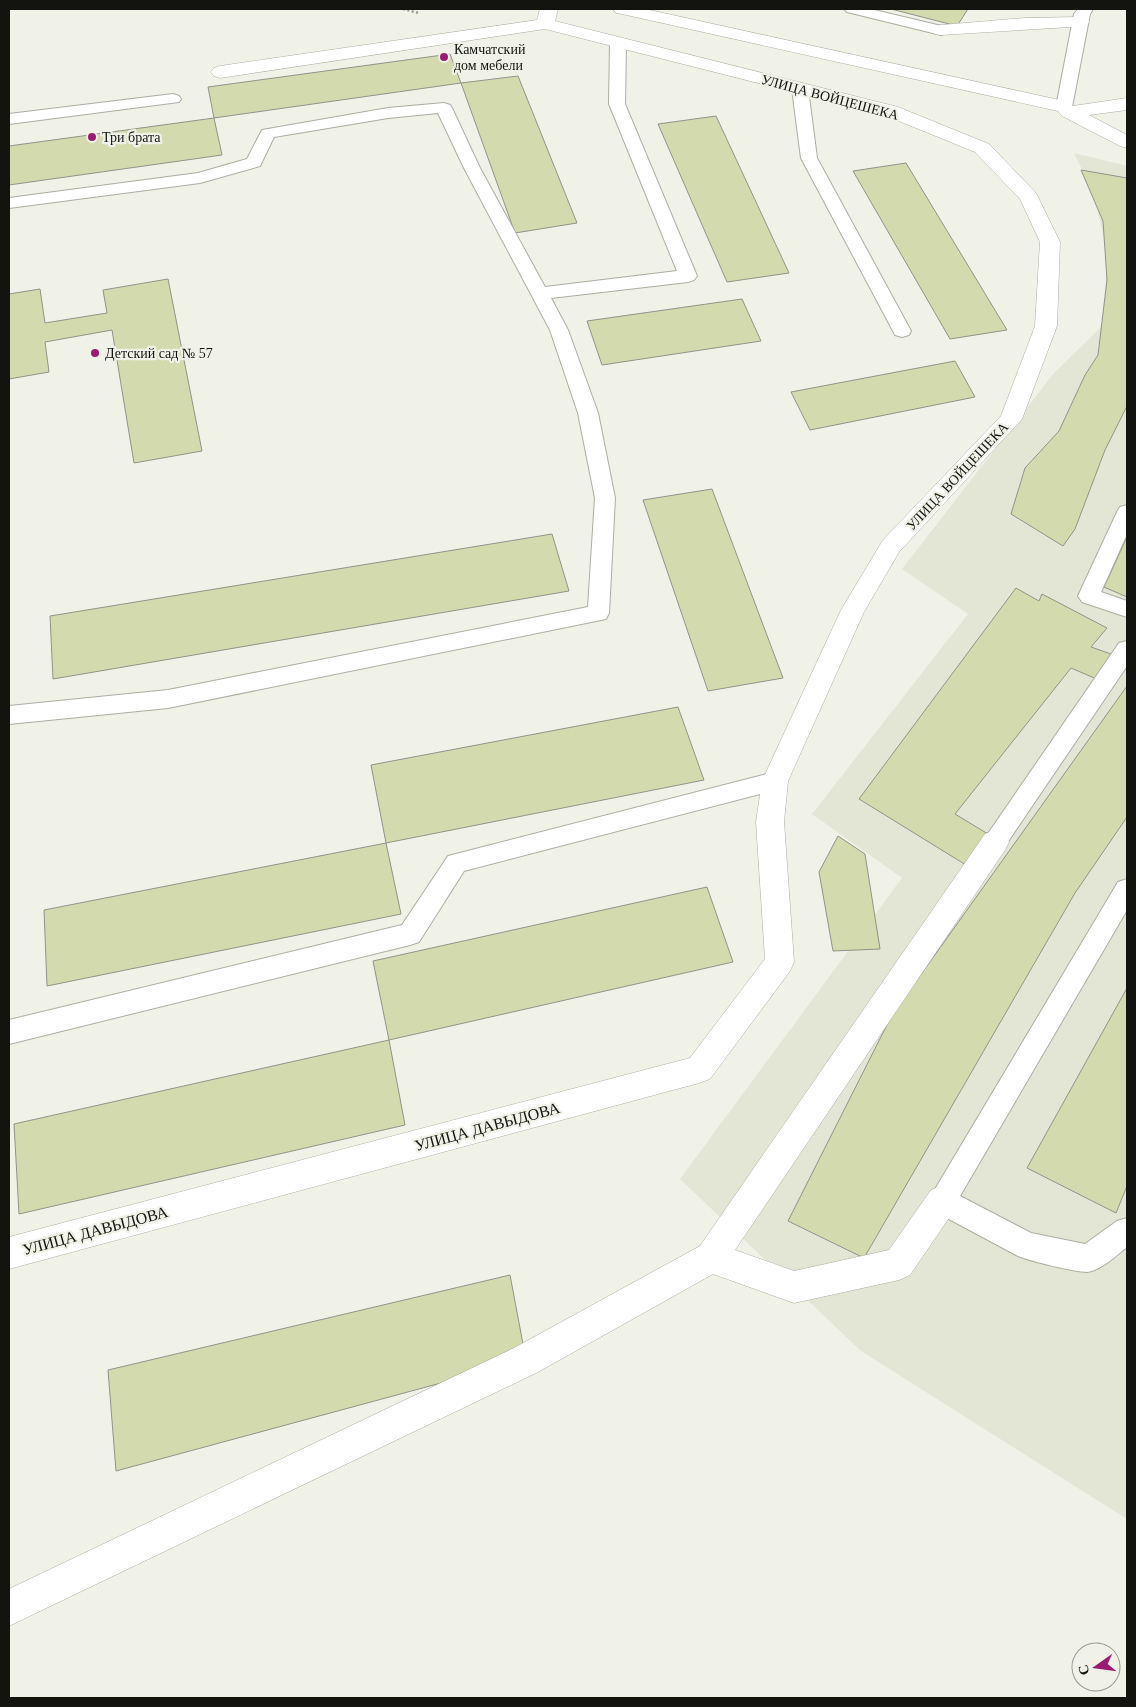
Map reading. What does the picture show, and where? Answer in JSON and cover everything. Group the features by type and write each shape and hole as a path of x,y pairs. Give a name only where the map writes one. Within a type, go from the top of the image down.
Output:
{"street":[{"path":"622,9 1067,109 1127,142"},
{"path":"942,30 1025,23 1083,15"},
{"path":"220,72 547,17"},
{"name":"УЛИЦА ВОЙЦЕШЕКА","path":"547,17 618,43 891,111 982,148 1029,197 1050,242 1046,326 1011,419 891,546 853,610 775,780 770,822"},
{"path":"1067,109 1127,103"},
{"name":"УЛИЦА ДАВЫДОВА","path":"9,1253 699,1069 780,962 770,822"},
{"path":"9,1608 526,1360 711,1257 995,842"},
{"path":"711,1257 794,1287 899,1264 942,1201"}],"lane":[{"path":"852,9 942,30"},
{"path":"1067,109 1083,15"},
{"path":"539,293 688,276 617,104 618,43"},
{"path":"800,89 810,158 902,331"},
{"path":"9,119 173,98"},
{"path":"9,203 200,178 254,162 268,133 388,113 444,108 472,168 559,330 588,413 604,498 598,613 168,699 9,715"},
{"path":"1127,512 1089,596 1127,609"},
{"path":"995,842 1127,649"},
{"path":"9,1032 410,934 456,863 775,780"},
{"path":"1127,889 942,1201 1028,1246 1088,1258 1127,1231"}],"shaded area":[{"path":"1074,153 1127,166 1127,1519 861,1351 680,1179 902,878 812,814 968,614 902,569 1054,373 1102,326 1108,254 1093,193"}],"building":[{"path":"891,9 968,9 957,26"},
{"path":"450,54 461,83 214,118 208,87"},
{"path":"518,76 577,223 515,233 461,83"},
{"path":"716,116 789,273 727,282 658,124"},
{"path":"214,118 222,155 9,185 9,146"},
{"path":"906,163 1007,330 950,339 853,171"},
{"path":"1081,170 1127,178 1127,406 1105,450 1075,529 1063,546 1011,514 1025,468 1059,431 1085,375 1098,355 1107,280 1103,221"},
{"path":"168,279 202,451 134,463 112,330 45,342 49,372 9,379 9,294 40,289 45,323 107,313 103,290"},
{"path":"742,299 761,341 602,365 587,321"},
{"path":"955,361 975,397 810,430 791,392"},
{"path":"712,489 783,678 708,691 643,500"},
{"path":"552,534 569,591 53,679 50,616"},
{"path":"1127,537 1127,597 1104,587"},
{"path":"1016,588 1039,601 1042,594 1107,628 1091,647 1114,655 1099,680 1071,668 955,814 988,834 966,865 859,799"},
{"path":"1127,686 1127,817 1075,893 864,1258 788,1221 892,1015"},
{"path":"678,707 704,780 386,843 371,765"},
{"path":"838,836 865,854 880,949 833,951 819,872"},
{"path":"386,843 401,914 47,986 44,910"},
{"path":"707,887 733,962 389,1040 373,961"},
{"path":"1127,988 1127,1186 1116,1213 1027,1168"},
{"path":"389,1040 405,1125 19,1214 14,1124"},
{"path":"510,1275 526,1360 116,1471 108,1370"}],"place":[{"name":"Камчатский дом мебели","path":"444,57"},
{"name":"Три брата","path":"92,137"},
{"name":"Детский сад № 57","path":"95,353"}]}
